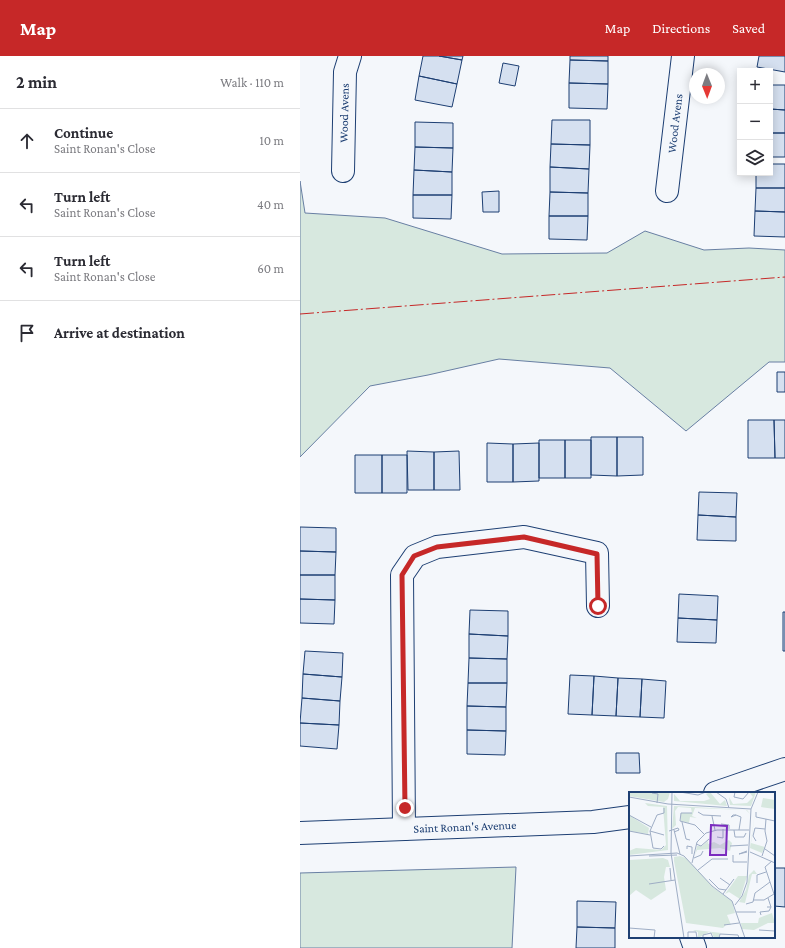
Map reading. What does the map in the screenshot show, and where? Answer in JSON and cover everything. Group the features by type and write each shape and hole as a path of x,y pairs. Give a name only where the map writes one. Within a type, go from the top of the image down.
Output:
{"street":[{"name":"Wood Avens","path":"343,171 345,72 350,56"},
{"name":"Wood Avens","path":"667,191 683,56"},
{"path":"404,829 402,575 414,556 437,547 524,537 597,554 598,606"},
{"path":"718,792 785,769"},
{"name":"Saint Ronan's Avenue","path":"300,833 593,822 629,817"},
{"path":"691,938 695,948"}],"shaded area":[{"path":"300,181 305,213 385,218 502,254 607,253 645,231 704,250 749,248 785,250 785,362 769,362 686,431 610,368 499,359 370,386 300,457"},
{"path":"516,867 512,948 300,948 300,873"}],"building":[{"path":"423,56 439,56 462,60 457,84 419,76"},
{"path":"439,56 463,56 462,60"},
{"path":"570,56 608,56 608,61 570,60"},
{"path":"759,56 785,56 785,72 773,70 773,68 757,67"},
{"path":"570,60 608,61 608,84 569,83"},
{"path":"503,63 519,66 515,86 499,83"},
{"path":"419,76 457,84 452,107 415,100"},
{"path":"569,83 608,84 607,109 569,108"},
{"path":"773,85 785,85 785,110 773,109"},
{"path":"773,109 785,110 785,133 773,133"},
{"path":"552,120 590,120 590,145 551,144"},
{"path":"415,122 453,123 453,148 415,147"},
{"path":"773,133 785,133 785,157 773,157"},
{"path":"551,144 590,145 589,169 550,167"},
{"path":"415,147 453,148 452,172 414,170"},
{"path":"773,164 785,164 785,188 756,188 756,176 773,176"},
{"path":"550,167 589,169 588,193 550,192"},
{"path":"414,170 452,172 452,195 413,195"},
{"path":"756,188 785,188 785,212 755,211"},
{"path":"499,191 499,212 483,212 482,192"},
{"path":"550,192 588,193 588,216 549,216"},
{"path":"413,195 452,195 451,219 413,218"},
{"path":"755,211 785,212 785,237 754,236"},
{"path":"549,216 588,216 587,240 549,239"},
{"path":"777,372 785,372 785,392 777,392"},
{"path":"748,420 774,420 775,458 748,458"},
{"path":"774,420 785,420 785,458 775,458"},
{"path":"591,437 617,437 617,476 591,475"},
{"path":"617,437 643,437 643,475 617,476"},
{"path":"539,440 565,440 565,478 539,478"},
{"path":"565,440 591,440 591,478 565,478"},
{"path":"487,443 513,444 513,482 487,482"},
{"path":"539,443 539,481 513,482 513,444"},
{"path":"407,451 434,452 434,490 408,490"},
{"path":"459,451 460,490 434,490 434,452"},
{"path":"355,455 382,455 382,493 355,493"},
{"path":"382,455 407,455 407,493 382,493"},
{"path":"699,492 737,493 736,517 698,515"},
{"path":"698,515 736,517 736,541 697,540"},
{"path":"300,527 336,528 336,552 300,551"},
{"path":"300,551 336,552 335,575 300,575"},
{"path":"300,575 335,575 335,600 300,599"},
{"path":"679,594 718,596 717,620 678,618"},
{"path":"300,599 335,600 334,624 300,623"},
{"path":"470,610 508,611 508,636 469,634"},
{"path":"783,612 785,612 785,651 783,651"},
{"path":"678,618 717,620 716,643 677,642"},
{"path":"469,634 508,636 507,659 469,658"},
{"path":"305,651 343,653 342,677 303,674"},
{"path":"469,658 507,659 507,683 468,683"},
{"path":"303,674 342,677 340,701 302,698"},
{"path":"570,675 594,676 592,715 568,714"},
{"path":"594,676 618,678 616,716 592,715"},
{"path":"618,678 642,679 640,717 616,716"},
{"path":"642,679 666,681 664,718 640,717"},
{"path":"468,683 507,683 506,707 467,706"},
{"path":"302,698 340,701 339,725 300,723"},
{"path":"467,706 506,707 506,731 467,730"},
{"path":"300,723 339,725 337,749 300,746"},
{"path":"467,730 506,731 505,755 467,754"},
{"path":"616,753 639,753 640,773 616,773"},
{"path":"775,868 785,868 785,907 775,906"},
{"path":"577,901 616,902 615,928 577,927"},
{"path":"577,927 615,928 615,948 576,948"}],"power":[{"path":"300,314 785,277"}],"route":[{"path":"405,808 402,575 414,556 437,547 524,537 597,554 598,606"}]}
